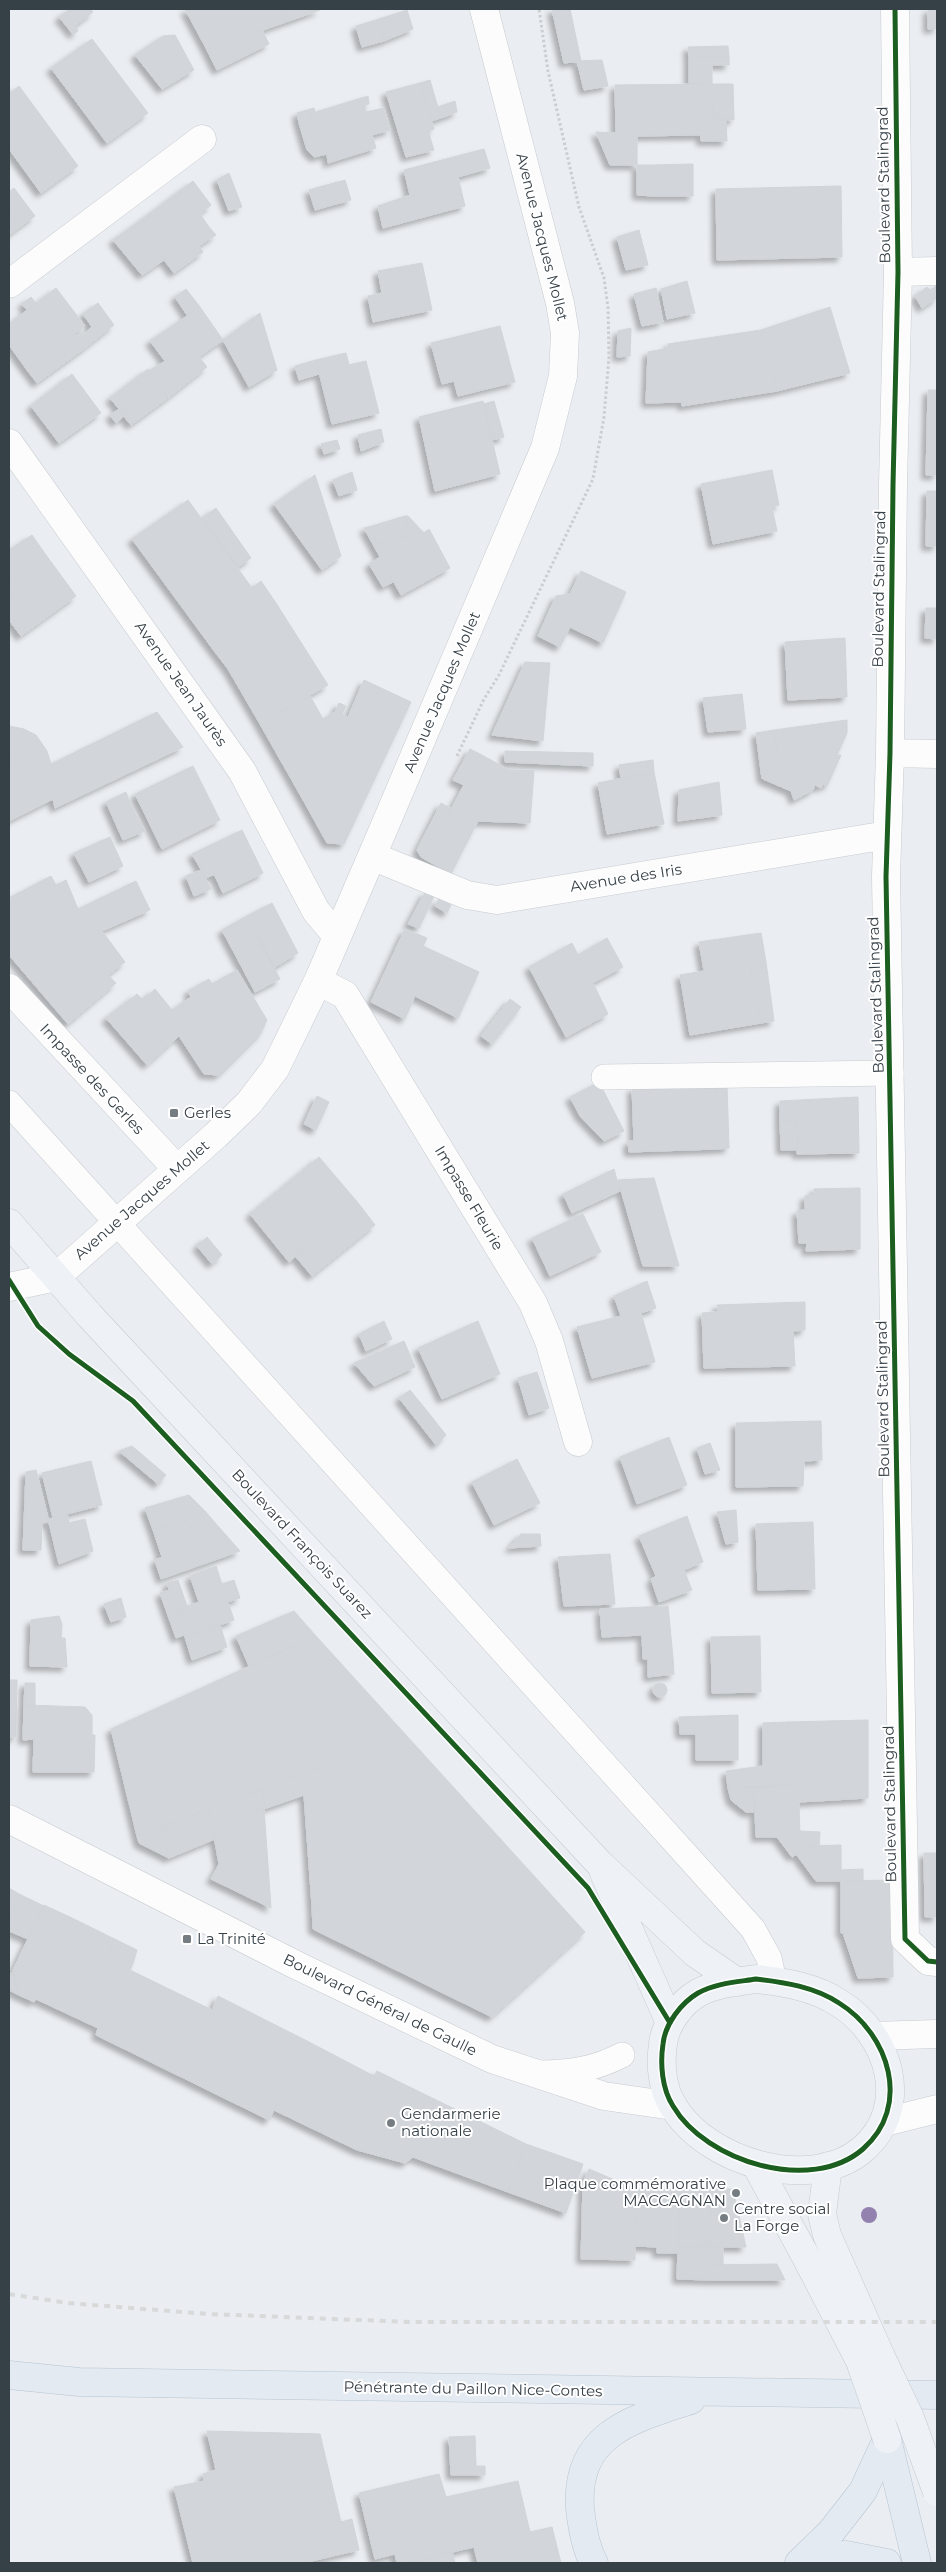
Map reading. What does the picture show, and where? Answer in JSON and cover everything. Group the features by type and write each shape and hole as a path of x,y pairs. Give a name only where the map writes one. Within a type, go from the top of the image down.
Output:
{"main road":[{"name":"Boulevard François Suarez","path":"9,1223 56,1277 599,1863 695,1953 737,1982"},
{"name":"Boulevard François Suarez","path":"599,1863 670,2023"},
{"path":"756,1979 774,1981 807,1989 838,2002 858,2016 873,2036 890,2077 891,2103 885,2122 875,2138 861,2150 828,2166 804,2170 756,2165 708,2142 689,2126 673,2106 662,2072 661,2054 664,2037 670,2023 682,2006 698,1993 717,1985 756,1979"},
{"path":"756,2165 871,2359 910,2418 937,2492"},
{"path":"828,2166 822,2214 826,2235 871,2359 887,2440 917,2563"},
{"name":"Pénétrante du Paillon Nice-Contes","path":"9,2375 79,2382 937,2395"},
{"path":"594,2563 584,2534 579,2492 583,2467 593,2451 604,2439 622,2426 652,2413 712,2393"},
{"path":"802,2562 863,2491 887,2440"},
{"path":"802,2562 846,2555 887,2563"}],"street":[{"name":"Avenue Jacques Mollet","path":"56,1277 249,1103 275,1069 318,981 545,448 563,376 565,333 560,303 484,9"},
{"name":"Boulevard Stalingrad","path":"895,9 898,272 890,753 886,877 905,1938 928,1961 937,1962"},
{"path":"9,284 202,139"},
{"path":"898,272 937,271"},
{"name":"Avenue Jean Jaurès","path":"9,443 242,771 316,911 336,935"},
{"path":"890,753 937,754"},
{"name":"Avenue des Iris","path":"372,856 467,894 497,900 887,835"},
{"name":"Impasse Fleurie","path":"318,981 345,995 533,1303 549,1341 578,1442"},
{"name":"Impasse des Gerles","path":"9,988 177,1169"},
{"path":"9,1287 56,1277"},
{"name":"Boulevard Général de Gaulle","path":"9,1819 204,1919 492,2059 604,2096 673,2106"},
{"path":"873,2036 937,2034"},
{"path":"885,2122 937,2109"}],"lane":[{"path":"604,1077 891,1073"},
{"path":"9,1103 116,1224 753,1928 769,1958 774,1981"},
{"name":"Boulevard Général de Gaulle","path":"540,2074 581,2071 602,2065 622,2055"}],"building":[{"path":"70,9 90,9 93,12 75,26 78,31 73,34 59,17"},
{"path":"185,9 280,9 286,22 207,50"},
{"path":"280,9 319,9 320,10 286,22"},
{"path":"552,9 570,9 581,61 564,63"},
{"path":"928,9 937,9 937,28 928,29"},
{"path":"407,10 413,29 384,41 376,20"},
{"path":"376,20 384,41 362,47 356,26"},
{"path":"262,30 269,44 217,70 207,50"},
{"path":"175,35 194,70 162,89 135,55 163,36"},
{"path":"92,39 148,113 107,143 51,68"},
{"path":"728,46 729,57 689,58 688,47"},
{"path":"729,57 729,65 689,65 689,58"},
{"path":"602,60 608,86 584,90 577,61"},
{"path":"689,65 712,65 712,84 689,83"},
{"path":"430,80 441,118 431,121 420,83"},
{"path":"420,83 434,129 428,131 434,150 406,157 386,92"},
{"path":"712,84 713,119 726,119 727,141 701,141 701,135 637,136 637,165 610,165 596,132 616,133 615,85"},
{"path":"712,84 733,84 734,120 713,119"},
{"path":"19,86 78,166 41,193 9,149 9,94"},
{"path":"368,96 369,104 364,105 366,112 384,108 390,130 372,135 376,148 328,163 327,154 314,157 307,150 299,123 311,120 309,114"},
{"path":"455,101 457,112 441,118 438,107"},
{"path":"314,108 315,112 309,114 311,120 299,123 297,113"},
{"path":"484,149 490,168 458,177 465,206 383,228 378,206 410,195 404,170"},
{"path":"693,164 693,196 654,196 654,165"},
{"path":"637,165 654,165 654,196 637,195"},
{"path":"229,173 242,207 235,209 220,178"},
{"path":"220,178 235,209 229,211 217,180"},
{"path":"345,180 351,200 329,206 323,186"},
{"path":"193,181 211,205 200,214 209,227 164,260 137,223"},
{"path":"323,186 329,206 315,210 309,190"},
{"path":"841,186 842,257 717,260 716,189"},
{"path":"14,188 35,216 21,226 9,210 9,192"},
{"path":"9,210 21,226 9,235"},
{"path":"137,223 164,260 142,275 113,240"},
{"path":"209,227 216,235 199,246 203,252 174,273 164,260"},
{"path":"639,230 648,265 626,270 617,237"},
{"path":"422,263 432,310 373,322 368,296 382,293 378,271"},
{"path":"687,281 695,313 667,319 661,289"},
{"path":"936,286 937,298 922,308 915,296 927,287 930,290"},
{"path":"56,288 85,326 27,370 9,345 9,324"},
{"path":"656,288 663,322 642,326 634,294"},
{"path":"186,289 200,307 187,315 175,297"},
{"path":"31,297 36,303 27,310 22,304"},
{"path":"98,303 114,325 85,348 78,339 92,327 83,314"},
{"path":"200,307 223,340 159,385 149,371 165,361 150,341"},
{"path":"830,307 850,373 777,391 761,330"},
{"path":"260,313 277,370 249,387 223,340"},
{"path":"500,326 515,382 458,396 454,381 442,384 431,343"},
{"path":"631,328 630,356 617,357 618,331"},
{"path":"761,330 777,391 682,406 682,402 646,403 648,352 669,348 668,344"},
{"path":"75,334 85,348 37,383 27,370"},
{"path":"346,353 349,365 366,361 379,413 332,424 316,360"},
{"path":"199,357 207,367 168,398 159,385"},
{"path":"316,360 319,374 299,380 295,366"},
{"path":"148,369 159,385 121,413 123,417 116,423 110,415 119,409 110,398"},
{"path":"72,374 101,413 59,443 31,406"},
{"path":"159,385 168,398 131,425 121,413"},
{"path":"928,390 937,390 937,475 926,475"},
{"path":"483,401 500,474 435,491 419,417"},
{"path":"494,401 504,437 492,440 484,404"},
{"path":"381,429 384,442 361,451 358,435"},
{"path":"337,440 340,449 324,454 321,444"},
{"path":"772,470 779,505 772,507 777,531 713,544 701,484"},
{"path":"352,472 357,490 339,496 333,480"},
{"path":"315,475 341,556 322,570 274,504"},
{"path":"927,491 937,491 937,546 926,546"},
{"path":"188,500 252,588 261,581 276,603 212,648 132,539"},
{"path":"216,508 251,558 238,567 202,518"},
{"path":"405,516 408,516 424,533 429,529 450,568 401,595 364,528 372,526 377,544 409,536"},
{"path":"405,516 409,536 377,544 372,526"},
{"path":"32,535 46,555 9,583 9,550"},
{"path":"46,555 76,596 21,636 9,620 9,602 11,600 9,583"},
{"path":"380,557 393,582 383,587 369,564"},
{"path":"581,571 626,592 603,643 570,627 560,647 538,636 556,596 570,594"},
{"path":"276,603 328,685 260,724 228,669 212,648"},
{"path":"926,608 937,608 937,639 925,638"},
{"path":"845,638 847,697 788,700 785,642"},
{"path":"525,662 550,663 543,741 492,735"},
{"path":"364,680 411,702 344,844 327,843 306,805 321,775 311,759 330,747 342,714 348,717"},
{"path":"742,694 746,729 708,732 703,698"},
{"path":"310,696 323,719 335,712 342,714 330,747 311,759 321,775 306,805 260,724"},
{"path":"339,703 346,706 342,714 335,712"},
{"path":"157,712 183,747 55,808 53,799 43,804 9,753 9,726 24,729 36,735 47,751 51,764"},
{"path":"847,720 847,733 837,755 841,755 827,786 823,784 821,788 815,785 813,790 794,800 791,791 763,779 777,751 774,730"},
{"path":"774,730 777,751 762,779 756,733"},
{"path":"470,749 480,754 464,785 453,780"},
{"path":"505,751 593,753 593,766 505,762"},
{"path":"9,753 43,804 9,821"},
{"path":"480,754 509,770 534,770 530,823 478,821 461,854 434,842"},
{"path":"653,760 654,772 621,778 619,765"},
{"path":"193,766 220,820 162,849 135,794"},
{"path":"654,772 664,824 607,834 598,783"},
{"path":"719,782 722,815 678,821 679,790"},
{"path":"126,792 130,803 111,813 106,802"},
{"path":"130,803 145,831 123,840 111,813"},
{"path":"441,803 452,809 434,842 461,854 451,874 421,857 417,850"},
{"path":"242,830 263,873 237,886 226,869 206,878 192,854"},
{"path":"110,837 123,866 89,882 74,853"},
{"path":"226,869 237,886 223,893 214,874"},
{"path":"201,870 211,889 194,896 186,876"},
{"path":"51,876 56,885 66,880 78,909 136,881 150,910 102,931 125,962 108,975 116,983 68,1024 9,955 9,898"},
{"path":"425,892 434,896 419,928 408,924"},
{"path":"439,899 451,905 447,913 435,906"},
{"path":"272,903 298,953 275,967 247,916"},
{"path":"247,916 262,945 237,958 222,930"},
{"path":"405,929 427,938 423,946 479,972 458,1018 415,996 405,1019 371,1002"},
{"path":"761,933 766,962 750,965 761,1023 690,1035 680,975 704,971 699,942"},
{"path":"607,938 623,967 581,989 597,1020 566,1037 529,967 572,943 578,955"},
{"path":"262,945 280,979 255,992 237,958"},
{"path":"766,962 774,1021 761,1023 750,965"},
{"path":"237,970 267,1020 261,1033 219,1075 204,1074 179,1036 147,1065 106,1018 137,994 143,1000 155,989 172,1010 191,997 188,991 209,979 212,984"},
{"path":"593,983 608,1014 597,1020 581,989"},
{"path":"510,999 521,1007 492,1044 481,1036"},
{"path":"599,1082 624,1131 604,1141 580,1116 570,1097"},
{"path":"727,1085 729,1148 717,1149 715,1086"},
{"path":"715,1086 717,1149 629,1152 628,1141 634,1141 632,1088"},
{"path":"317,1096 329,1102 316,1130 304,1124"},
{"path":"858,1097 859,1153 797,1154 797,1120 780,1121 780,1101"},
{"path":"797,1120 798,1150 781,1150 780,1121"},
{"path":"319,1157 359,1204 289,1262 250,1214"},
{"path":"614,1169 620,1191 572,1213 563,1194"},
{"path":"654,1178 679,1266 643,1266 618,1180"},
{"path":"860,1188 860,1249 806,1251 807,1243 799,1243 797,1211 805,1210 805,1196 814,1195 814,1189"},
{"path":"359,1204 375,1225 312,1276 296,1257"},
{"path":"583,1214 601,1252 550,1276 532,1238"},
{"path":"207,1237 222,1255 212,1264 197,1246"},
{"path":"647,1281 656,1308 641,1313 655,1362 592,1378 577,1327 621,1316 614,1296"},
{"path":"805,1302 805,1330 793,1331 795,1366 704,1368 702,1313 718,1312 717,1305"},
{"path":"384,1321 392,1339 366,1351 359,1334"},
{"path":"478,1321 500,1374 442,1399 418,1348"},
{"path":"404,1341 415,1367 374,1386 354,1363"},
{"path":"537,1372 549,1408 529,1415 518,1378"},
{"path":"410,1390 428,1412 418,1422 399,1398"},
{"path":"428,1412 446,1435 436,1445 418,1422"},
{"path":"821,1421 822,1460 804,1461 803,1486 736,1487 736,1423"},
{"path":"669,1437 687,1485 637,1504 620,1457"},
{"path":"710,1443 720,1470 705,1474 697,1448"},
{"path":"132,1446 166,1475 158,1484 119,1451"},
{"path":"517,1459 540,1503 494,1525 472,1482"},
{"path":"91,1461 102,1505 67,1514 69,1523 85,1519 93,1551 59,1564 48,1519 53,1518 42,1473"},
{"path":"36,1470 49,1522 42,1523 41,1550 23,1550 26,1472"},
{"path":"189,1495 205,1511 153,1530 145,1508"},
{"path":"736,1510 738,1542 726,1544 717,1512"},
{"path":"205,1511 217,1525 197,1535 184,1519"},
{"path":"687,1516 703,1562 684,1570 692,1590 659,1602 651,1579 656,1576 639,1536"},
{"path":"184,1519 197,1535 217,1525 229,1555 161,1579 155,1560 162,1557 153,1530"},
{"path":"813,1522 815,1589 758,1590 756,1524"},
{"path":"218,1526 240,1551 229,1555"},
{"path":"521,1534 540,1534 541,1546 509,1548"},
{"path":"610,1554 615,1604 564,1606 558,1557"},
{"path":"216,1566 234,1620 185,1637 176,1610 199,1602 190,1576"},
{"path":"178,1580 187,1606 176,1610 167,1583"},
{"path":"234,1580 240,1598 228,1602 222,1584"},
{"path":"169,1590 184,1635 176,1638 160,1593"},
{"path":"121,1598 126,1617 111,1622 104,1604"},
{"path":"668,1606 673,1658 643,1659 642,1635 602,1637 600,1609"},
{"path":"294,1611 316,1636 249,1666 236,1636"},
{"path":"59,1616 62,1624 61,1638 65,1638 67,1667 30,1666 31,1620"},
{"path":"220,1625 227,1647 192,1660 185,1637"},
{"path":"316,1636 406,1735 137,1836 111,1729"},
{"path":"760,1636 761,1692 712,1693 711,1637"},
{"path":"673,1658 674,1674 648,1677 648,1659"},
{"path":"9,1680 17,1680 16,1737 9,1737"},
{"path":"25,1683 35,1683 35,1706 24,1705"},
{"path":"660,1683 665,1685 667,1690 665,1695 660,1697 655,1695 653,1690 655,1685"},
{"path":"24,1705 85,1707 92,1715 92,1735 95,1735 94,1772 33,1772 34,1739 23,1740"},
{"path":"738,1715 738,1760 696,1760 696,1734 680,1734 679,1717"},
{"path":"868,1720 868,1798 799,1802 800,1837 756,1837 754,1788 789,1785 788,1722"},
{"path":"788,1722 789,1785 728,1788 726,1771 763,1766 763,1723"},
{"path":"406,1735 585,1932 492,2017 313,1929 312,1906 490,1995 559,1930 387,1742"},
{"path":"387,1742 559,1930 490,1995 312,1906 304,1795 264,1809 263,1789"},
{"path":"728,1788 754,1788 754,1812 746,1812 731,1800"},
{"path":"263,1789 264,1809 239,1813 235,1799"},
{"path":"235,1799 239,1813 264,1809 271,1908 211,1879 219,1864 209,1809"},
{"path":"209,1809 215,1839 169,1858 162,1827"},
{"path":"162,1827 169,1858 139,1843 137,1836"},
{"path":"800,1831 820,1832 819,1846 806,1848 792,1857 777,1837 800,1837"},
{"path":"841,1845 841,1881 816,1881 796,1854 811,1846"},
{"path":"924,1853 937,1853 937,1917 925,1917"},
{"path":"863,1869 863,1880 841,1881 841,1870"},
{"path":"892,1880 893,1977 858,1978 843,1933 841,1933 841,1881"},
{"path":"9,1888 21,1895 9,1920"},
{"path":"21,1895 44,1906 28,1939 9,1931 9,1920"},
{"path":"44,1905 74,1919 72,1925 112,1946 109,1952 133,1963 130,1970 212,2010 218,1996 309,2042 269,2120 96,2035 98,2028 36,1999 34,2002 19,1995 13,1970"},
{"path":"74,1919 137,1950 133,1963 109,1952 112,1946 72,1925"},
{"path":"12,1972 19,1995 9,1990 9,1979"},
{"name":"Gendarmerie nationale","path":"309,2042 374,2076 377,2071 526,2144 508,2192 413,2157 405,2163 357,2150 274,2110"},
{"path":"526,2144 583,2164 566,2213 508,2192"},
{"path":"589,2169 636,2189 635,2260 581,2259 583,2183"},
{"path":"636,2189 657,2189 657,2247 635,2246"},
{"path":"657,2189 679,2189 678,2253 657,2253"},
{"path":"679,2189 710,2189 709,2247 678,2246"},
{"name":"Centre social La Forge","path":"710,2189 733,2189 746,2247 709,2247"},
{"path":"678,2246 723,2247 723,2265 709,2265 709,2280 677,2279"},
{"path":"777,2264 785,2280 709,2280 709,2265"},
{"path":"207,2431 320,2434 341,2522 352,2519 359,2550 303,2563 193,2563 174,2487 204,2481 203,2474 216,2470"},
{"path":"475,2436 476,2466 485,2466 485,2475 451,2475 449,2437"},
{"path":"439,2474 446,2497 518,2481 530,2532 552,2527 561,2563 478,2563 474,2547 407,2563 397,2563 395,2554 375,2559 359,2493"},
{"path":"452,2552 455,2563 407,2563"}],"railway":[{"path":"9,2294 68,2303 208,2314 409,2322 937,2322"}],"cycle path":[{"path":"895,9 898,272 890,753 886,877 905,1939 928,1961 937,1962"},
{"path":"9,1280 38,1326 69,1354 133,1401 588,1888 670,2023"},
{"path":"756,1979 799,1986 830,1997 856,2016 871,2033 881,2051 888,2072 890,2092 887,2112 878,2132 863,2149 841,2162 816,2169 789,2170 761,2165 734,2156 709,2143 689,2126 669,2099 664,2084 662,2052 664,2036 670,2022 680,2008 698,1993 712,1987 756,1979"}],"place":[{"name":"Gerles","path":"174,1113"},
{"name":"La Trinité","path":"187,1939"},
{"name":"Gendarmerie nationale","path":"391,2123"},
{"name":"Plaque commémorative MACCAGNAN","path":"736,2193"},
{"name":"Centre social La Forge","path":"724,2218"}]}
